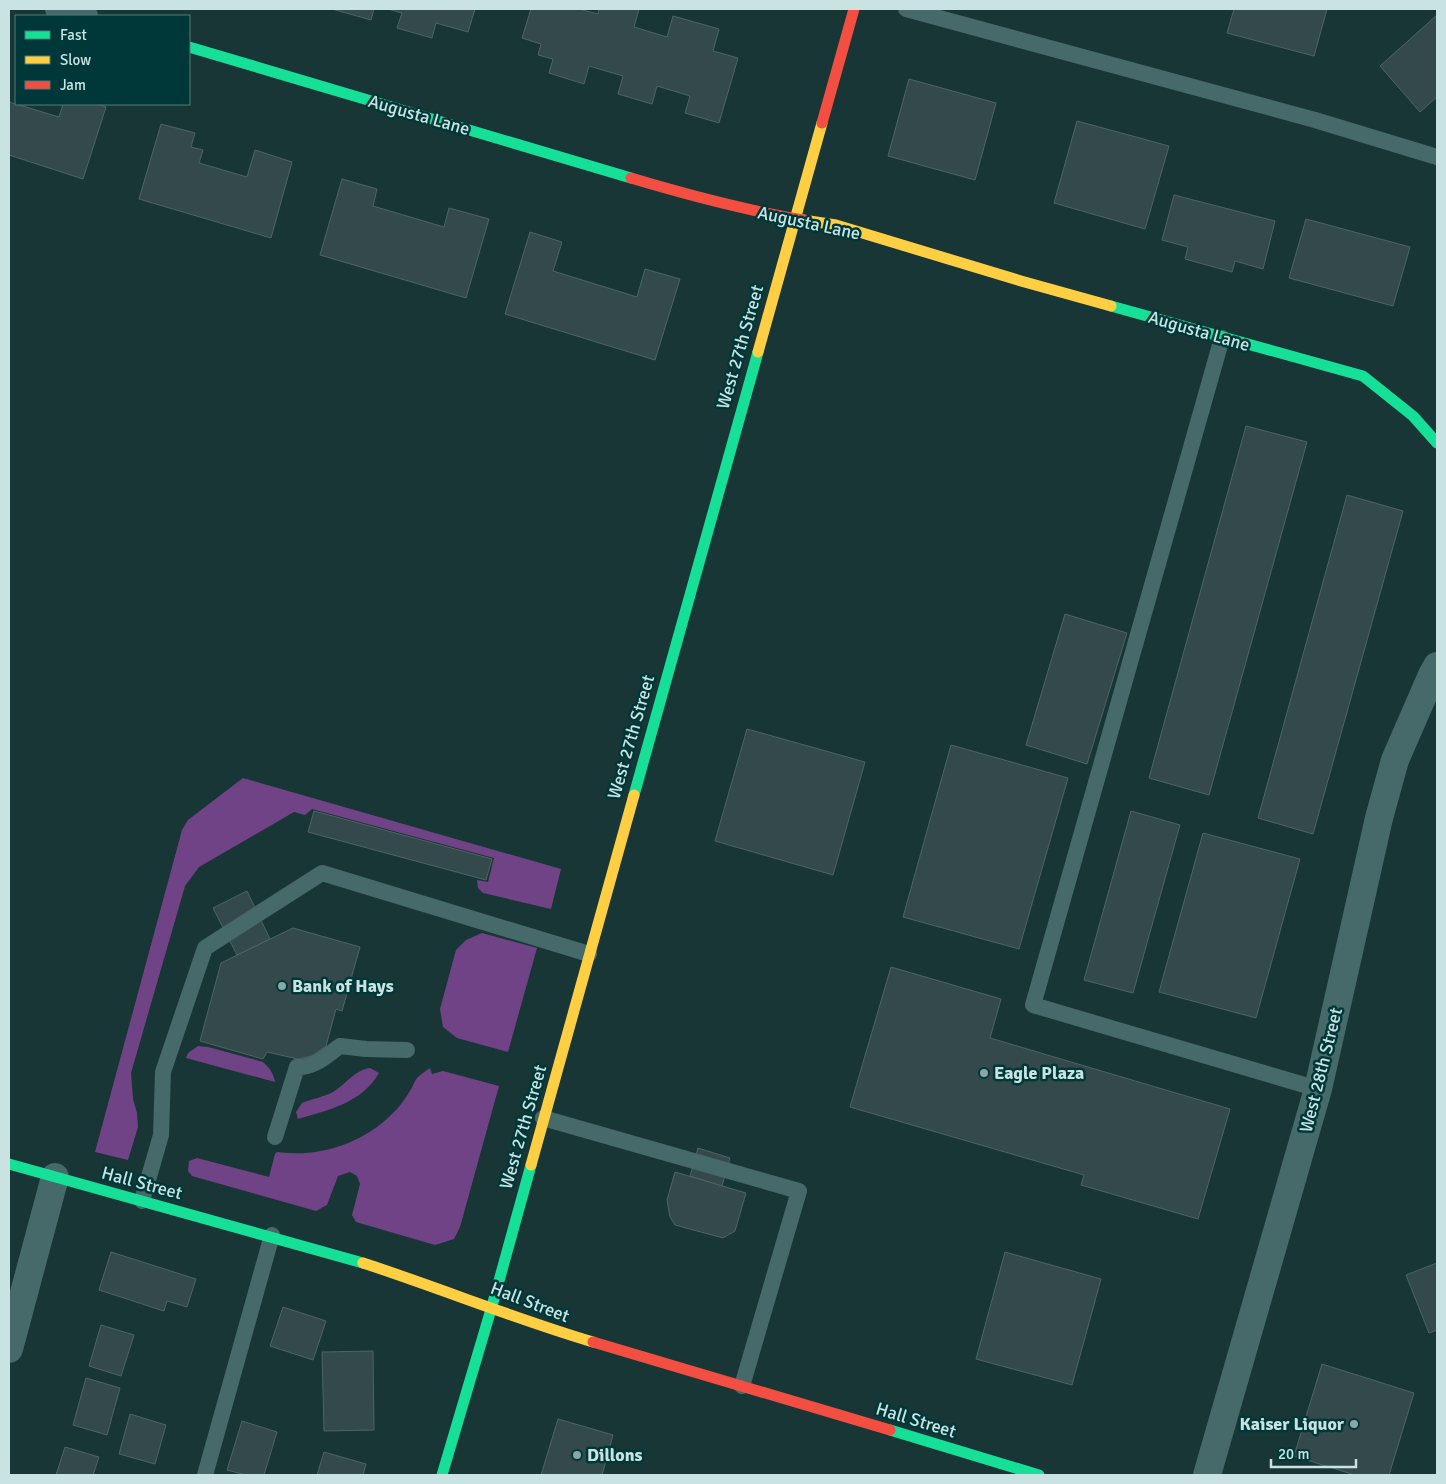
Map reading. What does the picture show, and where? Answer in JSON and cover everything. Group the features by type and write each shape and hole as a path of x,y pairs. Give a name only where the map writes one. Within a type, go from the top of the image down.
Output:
{"street":[{"path":"59,9 80,15"},
{"name":"West 27th Street","path":"442,1475 492,1306 854,9"},
{"name":"Augusta Lane","path":"190,47 680,193 756,212 795,220 836,225 1021,281 1363,376 1413,416 1437,443"},
{"name":"West 28th Street","path":"1206,1475 1318,1089 1379,818 1393,769 1437,666"},
{"name":"Hall Street","path":"9,1164 272,1236 447,1290 492,1306 536,1325 742,1386 988,1468 1039,1475"},
{"path":"9,1349 55,1178"}],"lane":[{"path":"906,9 1316,120 1437,157"},
{"path":"1222,338 1033,1004 1318,1089"},
{"path":"142,1201 161,1135 163,1072 205,948 322,873 589,954"},
{"path":"275,1137 297,1067 307,1067 323,1059 340,1046 407,1050"},
{"path":"543,1118 799,1191 742,1386"},
{"path":"205,1475 272,1236"}],"shaded area":[{"path":"243,778 561,869 551,909 483,893 478,888 477,880 488,882 494,858 312,809 305,815 294,812 199,867 185,886 131,1073 138,1127 128,1160 95,1152 182,830 188,820"},
{"path":"482,933 537,948 508,1052 457,1038 443,1027 440,1009 456,950 466,940"},
{"path":"198,1046 263,1062 271,1071 275,1082 186,1058 188,1053"},
{"path":"370,1068 379,1073 363,1092 343,1104 298,1119 296,1112 302,1103 333,1092 355,1074"},
{"path":"430,1068 432,1074 443,1071 499,1086 460,1227 454,1239 435,1245 356,1222 352,1215 360,1184 357,1176 350,1172 338,1176 327,1205 316,1211 192,1176 188,1171 189,1161 197,1158 269,1177 277,1152 308,1153 323,1151 338,1147 367,1134 394,1113 417,1079"}],"building":[{"path":"332,9 374,9 371,20"},
{"path":"388,9 475,9 468,32 436,23 432,38 397,28 402,13"},
{"path":"531,9 579,9 598,14 599,9 639,9 634,27 667,37 673,16 719,29 713,51 738,58 719,123 685,113 690,96 657,86 652,104 618,94 623,76 589,66 584,84 549,73 553,59 538,55 541,44 522,38"},
{"path":"1234,9 1327,9 1314,56 1227,33"},
{"path":"1437,15 1437,97 1420,112 1380,66"},
{"path":"909,79 996,103 975,180 888,156"},
{"path":"9,102 59,117 63,105 100,105 106,107 83,179 9,155"},
{"path":"1077,121 1169,146 1145,229 1054,203"},
{"path":"161,124 195,133 191,147 203,150 199,163 247,177 255,150 292,162 271,238 139,199"},
{"path":"342,179 377,189 373,206 444,227 449,208 489,219 466,298 320,255"},
{"path":"1174,195 1275,221 1263,269 1235,261 1232,272 1185,259 1188,247 1162,240"},
{"path":"1306,219 1410,247 1393,306 1289,278"},
{"path":"530,232 562,242 553,271 637,297 645,269 680,279 655,360 505,314"},
{"path":"1246,426 1307,442 1209,795 1149,778"},
{"path":"1347,495 1403,511 1313,834 1258,818"},
{"path":"1065,614 1127,633 1087,764 1026,745"},
{"path":"747,729 865,762 833,875 715,841"},
{"path":"951,745 1068,778 1019,949 903,917"},
{"path":"314,811 492,859 486,880 308,832"},
{"path":"1131,811 1180,825 1133,993 1084,980"},
{"path":"1203,833 1300,859 1256,1018 1159,992"},
{"path":"247,891 270,939 237,955 213,908"},
{"name":"Bank of Hays","path":"293,928 360,947 342,1011 336,1009 326,1046 312,1056 298,1059 267,1052 263,1059 200,1041 221,963"},
{"name":"Eagle Plaza","path":"891,967 1001,999 990,1038 1230,1109 1198,1219 1081,1185 1084,1175 850,1107"},
{"path":"698,1148 730,1158 722,1186 690,1176"},
{"path":"675,1172 746,1193 735,1231 723,1238 675,1225 670,1217 667,1200"},
{"path":"111,1252 196,1279 187,1307 167,1301 164,1311 99,1290"},
{"path":"1005,1252 1101,1279 1072,1385 976,1359"},
{"path":"1437,1263 1437,1330 1429,1333 1406,1275"},
{"path":"283,1307 326,1321 313,1360 270,1346"},
{"path":"101,1325 134,1335 121,1376 89,1366"},
{"path":"373,1351 374,1430 324,1431 322,1352"},
{"name":"Kaiser Liquor","path":"1322,1364 1414,1393 1389,1475 1355,1475 1294,1456"},
{"path":"86,1378 120,1388 107,1435 73,1425"},
{"path":"130,1414 166,1425 155,1464 119,1454"},
{"name":"Dillons","path":"558,1419 613,1435 602,1475 541,1475"},
{"path":"242,1421 277,1432 264,1475 246,1475 227,1470"},
{"path":"65,1447 99,1457 93,1475 56,1475"},
{"path":"324,1452 366,1464 363,1475 317,1475"}],"traffic: fast":[{"path":"190,47 631,178"},
{"path":"1111,306 1363,376 1413,416 1437,443"},
{"path":"634,795 758,352"},
{"path":"9,1164 363,1263"},
{"path":"442,1475 531,1165"},
{"path":"890,1430 1039,1475"}],"traffic: slow":[{"path":"758,352 822,123"},
{"path":"803,220 836,225 1111,306"},
{"path":"531,1165 634,795"},
{"path":"363,1263 593,1342"}],"traffic: jam":[{"path":"822,123 854,9"},
{"path":"631,178 716,202 803,220"},
{"path":"593,1342 890,1430"}],"place":[{"name":"Bank of Hays","path":"282,986"},
{"name":"Eagle Plaza","path":"984,1073"},
{"name":"Kaiser Liquor","path":"1354,1424"},
{"name":"Dillons","path":"577,1455"}]}
